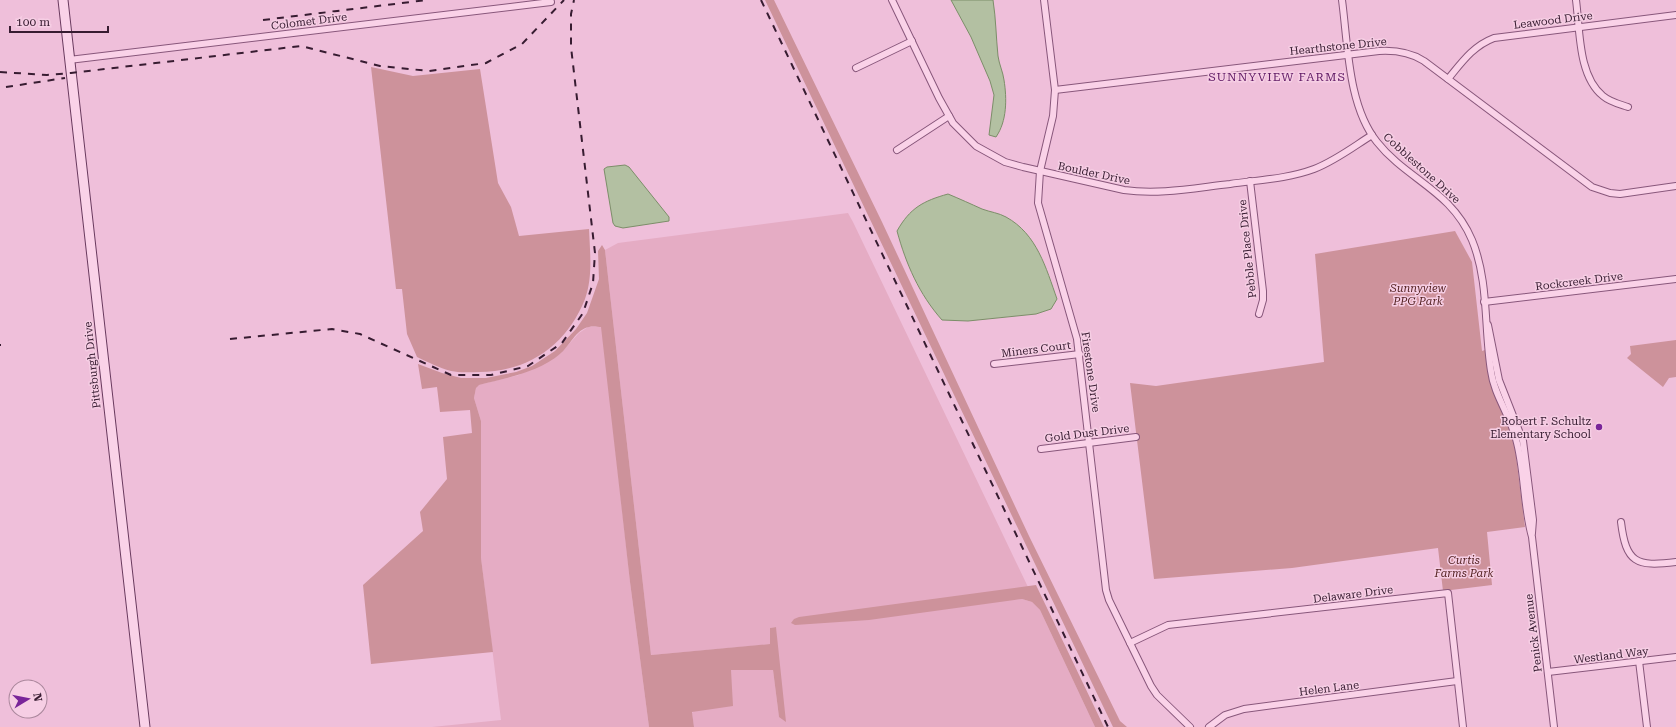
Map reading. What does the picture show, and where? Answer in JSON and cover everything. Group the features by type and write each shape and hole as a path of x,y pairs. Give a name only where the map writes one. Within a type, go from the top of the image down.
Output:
{"street":[{"name":"Pittsburgh Drive","path":"63,0 145,727"},
{"name":"Boulder Drive","path":"892,0 949,116 962,132 982,150 1005,162 1124,190 1139,192 1165,192 1282,177 1314,169 1340,156 1372,135"},
{"name":"Firestone Drive","path":"1044,0 1055,90 1052,116 1040,171 1038,203 1074,324 1080,354 1106,590 1109,600 1151,686 1157,695 1190,727"},
{"name":"Cobblestone Drive","path":"1342,0 1357,103 1372,135 1382,148 1398,163 1441,196 1460,218 1472,240 1476,252 1484,302"},
{"path":"1576,0 1584,63 1587,74 1592,84 1603,96 1611,101 1628,107"},
{"name":"Colomet Drive","path":"69,60 551,2"},
{"name":"Leawood Drive","path":"1448,79 1470,53 1486,41 1505,36 1676,15"},
{"path":"856,68 912,42"},
{"name":"Hearthstone Drive","path":"1055,90 1379,51 1399,51 1420,58 1592,187 1610,193 1620,194 1676,186"},
{"path":"897,150 949,116"},
{"name":"Pebble Place Drive","path":"1250,181 1263,291 1263,300 1259,314"},
{"name":"Rockcreek Drive","path":"1484,302 1676,279"},
{"name":"Penick Avenue","path":"1484,302 1491,375 1494,386 1516,437 1526,516 1532,537 1554,727"},
{"name":"Miners Court","path":"994,364 1080,354"},
{"name":"Gold Dust Drive","path":"1041,449 1136,437"},
{"path":"1621,522 1624,544 1633,557 1647,564 1676,562"},
{"name":"Delaware Drive","path":"1130,643 1168,625 1448,593 1463,727"},
{"name":"Westland Way","path":"1548,672 1676,657"},
{"path":"1639,661 1646,727"},
{"name":"Helen Lane","path":"1209,727 1225,715 1244,709 1457,681"}],"shaded area":[{"path":"951,0 993,0 998,56 1006,95 1004,117 1000,131 996,137 989,135 994,95 990,81 971,37"},
{"path":"625,165 629,167 669,217 669,221 623,228 615,226 613,223 604,169 607,167"},
{"path":"948,194 982,209 1006,217 1017,224 1026,233 1039,253 1057,299 1051,309 1036,314 968,321 942,320 927,300 914,278 897,231 907,216 918,206"},
{"path":"848,213 1028,587 794,619 1022,599 1032,602 1040,610 1095,727 694,727 692,713 731,670 773,670 779,717 776,627 770,628 771,644 651,655 605,250 618,243"},
{"path":"588,327 602,327 630,582 649,727 432,727 501,720 481,558 481,421 474,398 476,388 478,385 519,375 560,354 579,333"}],"green space":[{"path":"765,0 774,0 882,222 1029,536 1120,721 1127,727 1113,727"},
{"path":"371,67 413,76 480,69 498,183 511,207 519,236 589,229 590,273 588,291 568,330 544,353 514,367 497,371 479,372 451,371 417,357 407,334 402,289 396,289"},
{"path":"1455,231 1472,262 1482,351 1485,350 1491,384 1508,422 1514,440 1525,527 1487,532 1492,585 1443,591 1438,548 1292,568 1154,579 1130,383 1156,386 1324,362 1315,254"},
{"path":"602,245 605,250 651,655 770,644 770,628 776,627 786,722 779,717 773,670 731,670 733,706 692,712 694,727 649,727 630,582 601,327 584,328 560,354 541,366 521,374 479,385 476,388 474,398 481,421 481,558 493,652 371,664 363,585 423,531 420,512 447,479 443,437 472,433 470,410 440,412 437,387 422,389 418,364 461,378 486,378 516,372 532,366 555,351 576,329 587,313 599,279 598,251"},
{"path":"1676,340 1676,377 1669,378 1663,387 1627,358 1631,354 1630,346"},
{"path":"1036,585 1104,727 1095,727 1040,610 1032,602 1022,599 869,620 795,625 791,623 794,619 799,617"}],"railway":[{"path":"263,20 427,0"},
{"path":"0,72 47,75 71,73 301,46 380,66 429,71 486,63 522,44 564,0"},
{"path":"230,339 332,329 360,334 451,375 491,375 528,366 562,343 583,313 593,283 595,253 571,47 571,14 574,0"},
{"path":"761,0 1108,727"},
{"path":"6,87 65,78"}],"place":[{"name":"Robert F. Schultz Elementary School","path":"1599,427"}],"district":[{"name":"SUNNYVIEW FARMS","path":"1277,77"}],"park label":[{"name":"Sunnyview PPG Park","path":"1418,294"},
{"name":"Curtis Farms Park","path":"1464,566"}]}
